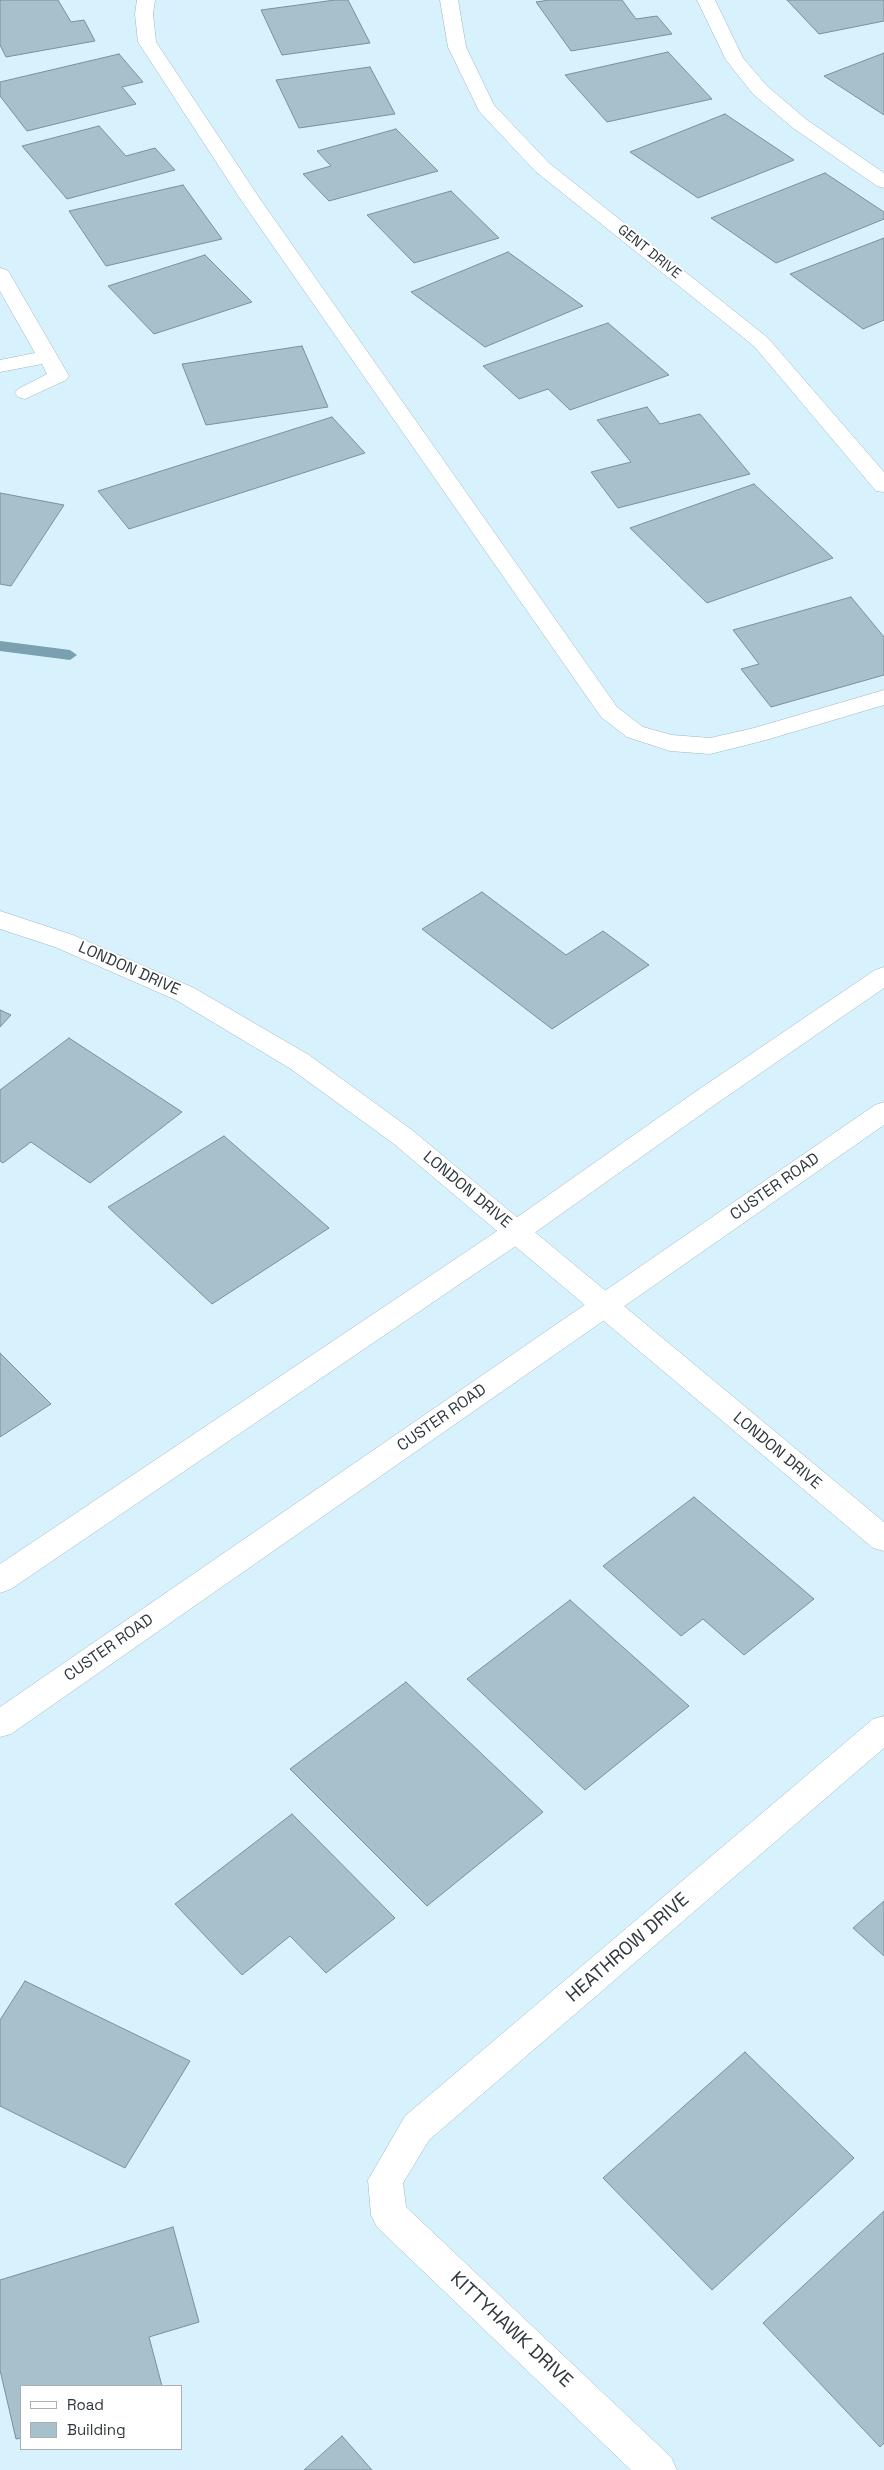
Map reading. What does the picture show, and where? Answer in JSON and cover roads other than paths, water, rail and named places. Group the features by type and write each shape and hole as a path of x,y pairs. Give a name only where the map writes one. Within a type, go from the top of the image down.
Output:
{"street":[{"path":"146,0 144,14 147,42 251,200 609,712 635,732 670,743 710,746 758,735 884,697"},
{"name":"GENT DRIVE","path":"449,0 458,47 486,108 542,167 761,342 884,486"},
{"path":"706,0 735,60 760,90 800,124 884,182"},
{"path":"0,274 59,376 25,393"},
{"path":"0,366 48,357"},
{"name":"LONDON DRIVE","path":"0,920 64,940 185,994 300,1062 403,1137 884,1539"},
{"path":"0,1580 516,1232 704,1099 884,976"},
{"name":"CUSTER ROAD","path":"0,1724 884,1112"},
{"name":"HEATHROW DRIVE","path":"385,2180 417,2128 884,1729"},
{"name":"KITTYHAWK DRIVE","path":"385,2180 389,2215 658,2470"}],"waterway":[{"path":"0,646 70,655"}]}
